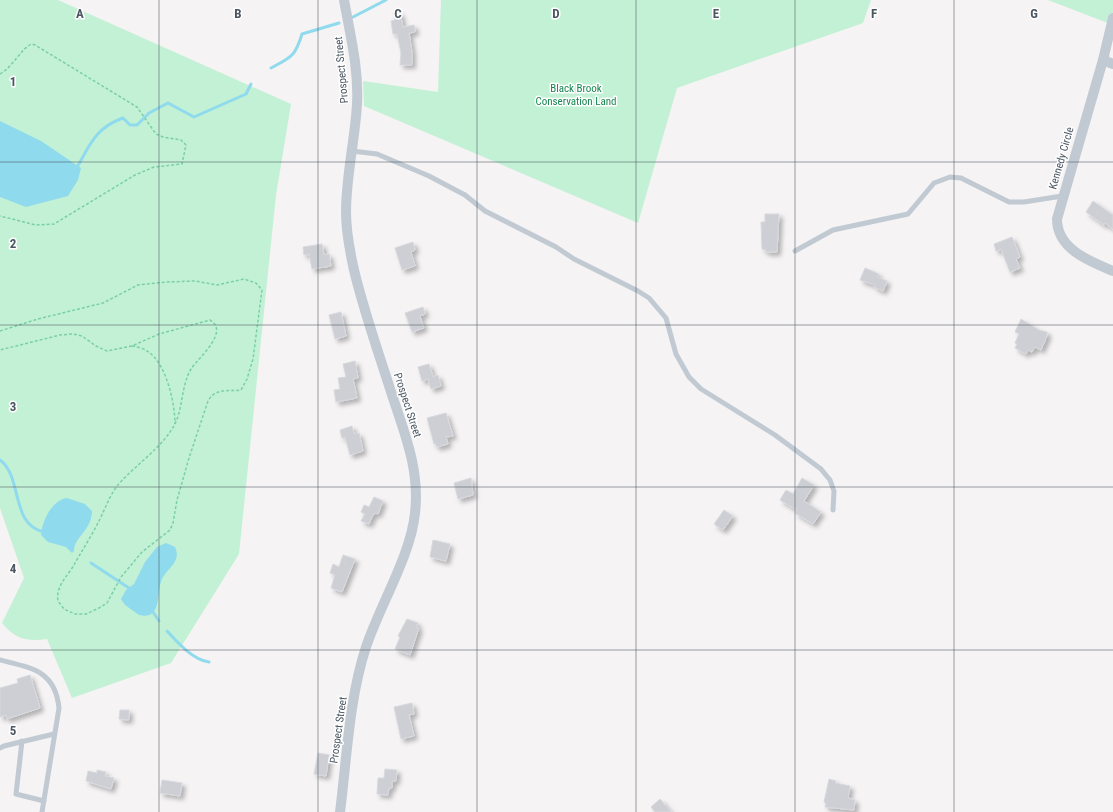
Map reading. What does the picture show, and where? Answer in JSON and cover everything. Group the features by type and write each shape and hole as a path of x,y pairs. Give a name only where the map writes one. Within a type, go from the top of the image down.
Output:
{"street":[{"name":"Prospect Street","path":"340,812 350,723 362,662 374,625 408,545 414,521 416,497 415,472 410,447 379,354 354,266 346,213 357,102 352,44 344,0"},
{"name":"Kennedy Circle","path":"1112,21 1103,60 1062,196 1057,219 1057,228 1062,239 1072,250 1084,258 1113,271"},
{"path":"1103,60 1113,64"}],"lane":[{"path":"352,151 377,154 429,176 465,195 485,210 649,298 666,318 676,354 689,377 701,389 775,435 821,469 830,480 834,492 833,510"},
{"path":"795,251 833,230 864,225 908,214 934,183 950,177 961,178 1009,202 1024,202 1062,196"},
{"path":"0,660 38,671 51,684 58,699 59,708 42,812"},
{"path":"0,748 22,741 54,734"},
{"path":"22,741 16,794 44,800"}],"path":[{"path":"0,74 14,63 26,47 32,44 78,70 140,111 156,134 163,137 184,141 186,145 182,164 154,167 135,175 54,224 36,225 0,216"},
{"path":"0,331 38,319 103,303 138,285 195,281 217,285 244,279 256,282 261,287 263,292 255,349 245,384 240,390 222,390 214,393 209,398 189,458 177,500 172,527 167,534 142,552 121,577 107,603 86,614 69,612 62,607 58,601 59,588 95,530 112,494 135,467 166,437 174,426 178,417 185,382 191,370 215,338 217,331 216,325 210,320 200,322 159,334 132,346 107,351 96,346 82,336 69,334 0,350"},
{"path":"132,346 147,351 164,373 170,392 174,426"}],"green space":[{"path":"0,0 58,0 291,104 276,195 239,554 171,663 72,698 47,639 33,640 22,638 12,633 2,623 24,578 0,508"},
{"name":"Black Brook Conservation Land","path":"441,0 871,0 863,23 677,88 638,223 364,106 363,81 438,92"},
{"path":"1048,0 1113,0 1113,25"}],"water":[{"path":"0,121 41,141 81,168 78,180 68,196 26,207 0,197"},
{"path":"67,498 85,504 92,511 89,523 72,553 66,547 48,542 41,535 43,524 52,507"},
{"path":"166,543 175,547 177,557 162,579 157,604 152,614 147,616 139,615 125,605 121,599 126,590 134,584 145,562 157,547"}],"building":[{"path":"400,12 403,27 414,25 415,32 409,33 412,52 412,65 400,65 401,53 397,34 393,34 391,21 395,20 393,13"},
{"path":"1093,201 1113,215 1113,229 1105,223 1104,225 1086,212"},
{"path":"765,214 779,214 777,252 766,252 766,250 762,249 761,222 765,222"},
{"path":"1012,237 1020,257 1016,259 1020,268 1010,272 1001,249 996,251 994,244"},
{"path":"413,242 415,250 411,252 415,266 402,270 395,248"},
{"path":"322,244 324,255 329,254 331,266 312,269 309,254 304,255 303,247"},
{"path":"865,268 879,274 877,277 887,281 883,291 874,287 875,285 860,280"},
{"path":"423,307 425,314 420,316 424,328 412,332 405,313"},
{"path":"341,312 346,336 335,339 329,315"},
{"path":"1021,319 1039,330 1047,332 1047,336 1041,350 1035,347 1032,352 1028,350 1026,354 1015,348 1017,344 1015,343 1019,334 1015,332"},
{"path":"355,361 358,378 353,379 357,398 336,402 334,390 340,389 338,378 346,377 343,364"},
{"path":"429,364 433,377 438,375 441,386 431,389 428,379 422,381 418,367"},
{"path":"446,413 453,436 446,437 448,444 437,447 436,444 434,444 427,418"},
{"path":"352,426 354,434 359,433 363,451 350,455 345,437 342,438 340,430"},
{"path":"471,478 473,495 458,499 454,483"},
{"path":"802,478 814,485 804,501 821,512 813,524 795,513 797,510 780,500 786,490 793,494"},
{"path":"374,497 383,501 378,514 375,513 369,524 361,521 365,514 361,512 364,505 369,507"},
{"path":"724,510 733,516 723,530 714,524"},
{"path":"433,540 450,544 446,561 430,557"},
{"path":"343,555 355,559 342,592 331,588 335,575 330,573 333,564 339,567"},
{"path":"407,619 418,623 416,627 419,628 410,655 395,649 400,637 398,636"},
{"path":"30,675 40,708 7,719 6,715 0,717 0,688 18,683 17,679"},
{"path":"412,703 414,714 409,715 414,736 401,739 394,707"},
{"path":"120,710 129,710 129,720 119,719"},
{"path":"318,753 329,755 326,776 314,774"},
{"path":"385,769 397,770 396,781 392,781 392,788 389,788 388,795 377,794 378,778 384,778"},
{"path":"97,770 106,772 105,776 114,778 111,789 86,781 88,771 97,773"},
{"path":"829,779 836,781 835,783 850,786 848,798 855,800 854,810 825,807 826,803 824,802"},
{"path":"162,780 182,783 180,796 160,793"},
{"path":"660,799 671,812 655,812 651,807"}],"waterway":[{"path":"353,17 386,0"},
{"path":"271,68 291,56 297,47 302,34 339,23"},
{"path":"76,169 94,138 114,122 123,118 130,125 137,125 149,113 168,103 194,117 246,94 251,84"},
{"path":"0,460 12,477 21,511 26,520 33,528 44,532"},
{"path":"91,563 132,590"},
{"path":"151,609 159,621"},
{"path":"167,631 191,654 203,661 209,662"}]}
